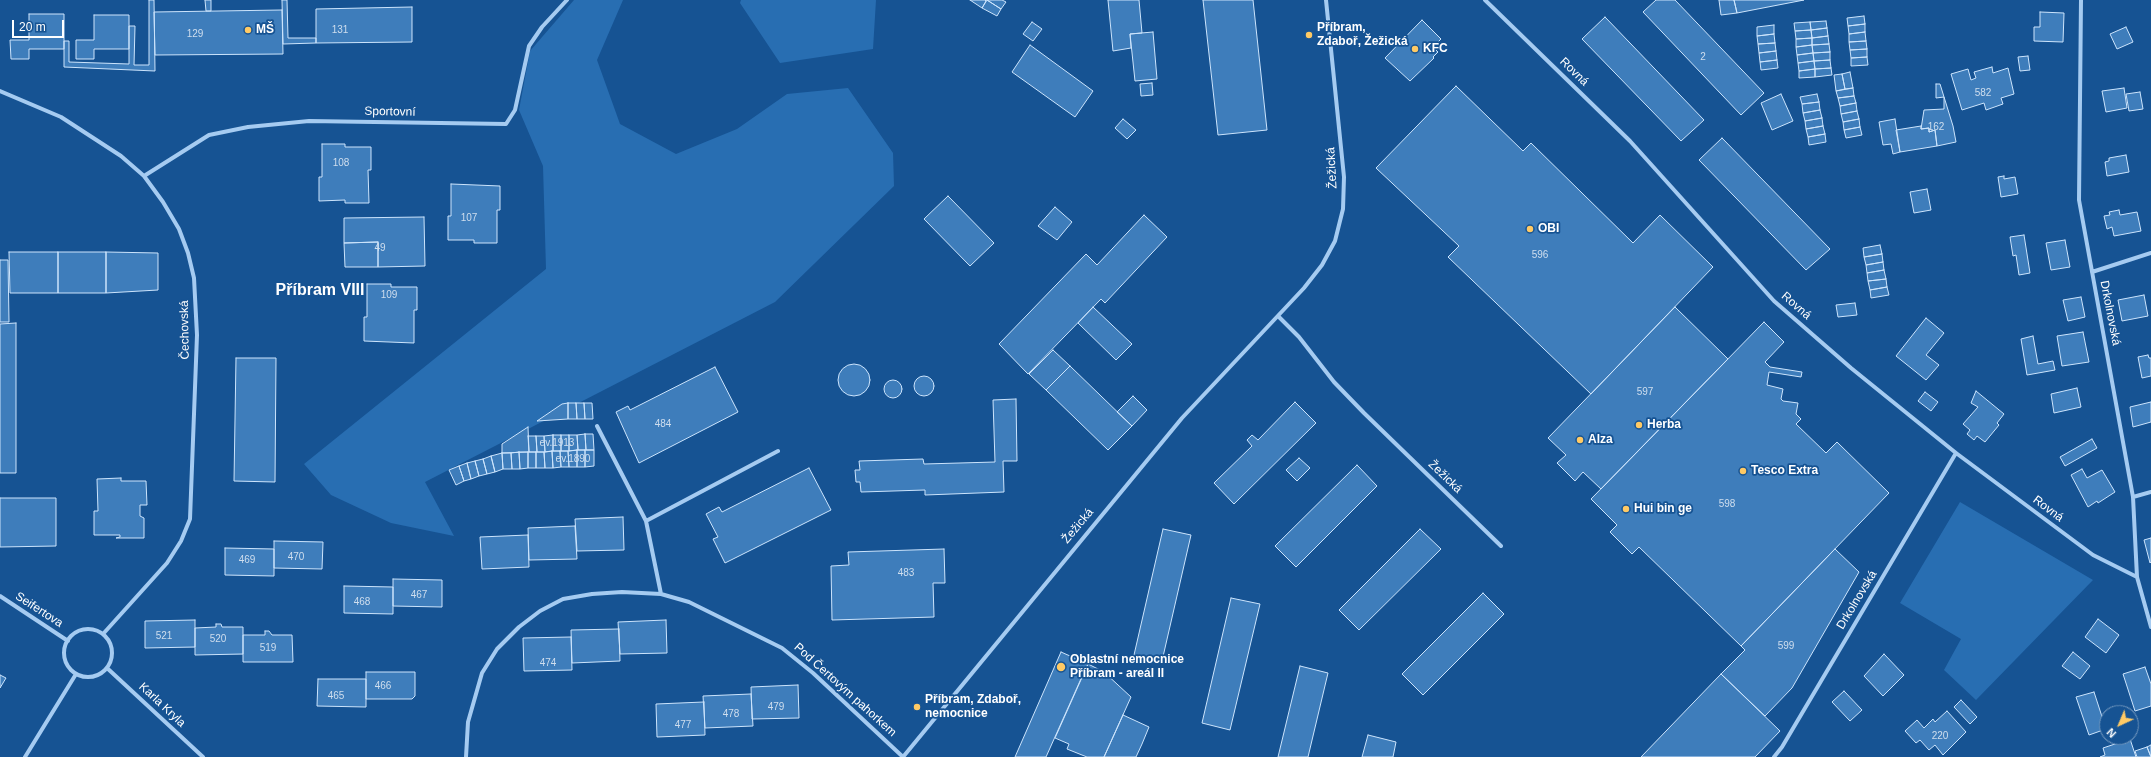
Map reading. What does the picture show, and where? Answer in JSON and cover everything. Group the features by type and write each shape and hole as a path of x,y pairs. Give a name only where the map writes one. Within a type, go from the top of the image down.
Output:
{"street":[{"name":"Sportovní","path":"144,176 210,135 248,127 327,121 506,124 515,110 528,46 542,27 567,0"},
{"name":"Žežická","path":"903,757 1182,418 1278,316 1322,265 1335,241 1343,209 1342,155 1326,0"},
{"name":"Rovná","path":"1485,0 1630,141 1774,301 1851,368 1956,452 2093,555 2137,577"},
{"name":"Drkolnovská","path":"2081,0 2078,200 2133,497 2137,577 2151,627"},
{"name":"Čechovská","path":"0,90 61,117 121,156 144,176 163,202 179,228 188,253 194,278 197,335 190,519 181,541 167,563 103,634"},
{"path":"2092,272 2151,253"},
{"name":"Žežická","path":"1278,316 1299,337 1334,382 1364,413 1501,546"},
{"path":"597,426 646,521 661,594"},
{"path":"646,521 778,451"},
{"name":"Drkolnovská","path":"1774,757 1782,747 1956,452"},
{"path":"2133,497 2151,492"},
{"name":"Pod Čertovým pahorkem","path":"466,757 468,722 482,673 498,649 519,627 540,611 563,599 592,594 622,592 661,594 689,602 782,648 813,672 903,757"},
{"name":"Seifertova","path":"0,596 68,641"},
{"path":"84,630 94,630 103,634 110,642 112,652 111,662 107,668 92,677 76,674 70,669 65,660 64,651 68,641 74,634 84,630"},
{"name":"Karla Kryla","path":"107,668 203,757"},
{"path":"25,757 76,674"}],"shaded area":[{"path":"574,0 623,0 597,60 620,124 676,154 737,129 787,94 848,88 893,153 894,186 775,302 425,482 454,536 391,523 331,495 304,464 546,269 543,166 519,110 530,51"},
{"path":"741,0 876,0 873,49 780,63 740,3"},
{"path":"1960,502 2093,580 1976,700 1944,670 1961,639 1900,603"}],"building":[{"path":"149,0 154,0 155,71 64,67 64,41 69,41 69,62 129,64 129,26 135,26 134,65 149,65"},
{"path":"205,0 211,0 211,11 206,11"},
{"path":"282,0 287,0 288,38 316,38 316,43 283,44"},
{"path":"970,0 985,0 986,1 982,8"},
{"path":"987,0 1002,0 1006,2 1001,9"},
{"path":"987,0 1001,9 997,16 982,8"},
{"path":"1108,0 1139,0 1142,33 1130,34 1131,48 1113,51"},
{"path":"1203,0 1253,0 1267,130 1218,135"},
{"path":"1656,0 1675,0 1764,93 1741,115 1643,12"},
{"path":"1719,0 1734,0 1737,13 1721,15"},
{"path":"1734,0 1804,0 1737,13"},
{"path":"412,7 412,42 316,43 316,9"},
{"path":"282,10 283,54 155,55 154,12"},
{"path":"2040,12 2064,13 2063,42 2034,41 2034,27 2040,27"},
{"path":"29,14 64,14 64,49 29,49 29,59 11,59 10,40 29,40"},
{"path":"94,15 129,15 129,49 94,49 94,59 76,59 76,40 94,40"},
{"path":"1864,16 1865,24 1848,26 1847,18"},
{"path":"1605,17 1704,120 1681,141 1582,39"},
{"name":"KFC","path":"1422,20 1441,39 1433,47 1438,52 1433,57 1434,58 1410,81 1385,58"},
{"path":"1826,21 1827,28 1811,30 1810,22"},
{"path":"1032,22 1042,29 1033,41 1023,34"},
{"path":"1810,22 1811,30 1795,31 1794,23"},
{"path":"1865,24 1865,32 1849,34 1848,26"},
{"path":"1774,25 1774,34 1757,36 1757,27"},
{"path":"2126,27 2133,42 2117,49 2110,34"},
{"path":"1827,28 1828,36 1812,38 1811,30"},
{"path":"1811,30 1812,38 1796,39 1795,31"},
{"path":"1153,32 1157,79 1135,81 1130,34"},
{"path":"1865,32 1866,41 1849,42 1849,34"},
{"path":"1774,34 1775,43 1758,44 1757,36"},
{"path":"1828,36 1829,44 1812,45 1812,38"},
{"path":"1812,38 1812,45 1796,47 1796,39"},
{"path":"1866,41 1867,49 1850,50 1849,42"},
{"path":"1775,43 1776,51 1759,53 1758,44"},
{"path":"1829,44 1830,52 1813,53 1812,45"},
{"path":"1030,45 1093,91 1075,117 1012,72"},
{"path":"1812,45 1813,53 1797,55 1796,47"},
{"path":"1867,49 1867,57 1851,58 1850,50"},
{"path":"1776,51 1777,60 1760,62 1759,53"},
{"path":"1830,52 1830,60 1814,61 1813,53"},
{"path":"1813,53 1814,61 1798,63 1797,55"},
{"path":"2028,56 2030,70 2020,71 2018,57"},
{"path":"1867,57 1868,65 1851,66 1851,58"},
{"path":"1777,60 1778,68 1761,70 1760,62"},
{"path":"1830,60 1831,68 1815,69 1814,61"},
{"path":"1814,61 1815,69 1799,71 1798,63"},
{"path":"1992,67 1993,73 2008,68 2014,94 2001,98 2003,104 1986,110 1984,103 1962,110 1951,74 1968,69 1971,80 1976,78 1974,72"},
{"path":"1831,68 1832,75 1815,77 1815,69"},
{"path":"1815,69 1815,77 1799,78 1799,71"},
{"path":"1850,72 1853,88 1845,89 1842,74"},
{"path":"1842,74 1845,89 1836,91 1834,75"},
{"path":"1152,83 1153,95 1141,96 1140,84"},
{"path":"1936,84 1940,84 1953,126 1956,142 1937,146 1935,130 1929,132 1929,128 1921,129 1924,110 1944,109 1944,97 1936,98"},
{"name":"OBI","path":"1456,86 1523,151 1531,143 1633,243 1660,215 1713,267 1591,394 1448,257 1459,246 1376,168"},
{"path":"1853,88 1854,96 1838,98 1836,91"},
{"path":"2124,88 2127,108 2106,112 2102,91"},
{"path":"2140,92 2143,109 2129,111 2126,94"},
{"path":"1781,94 1793,121 1772,130 1761,103"},
{"path":"1817,94 1819,102 1802,104 1800,97"},
{"path":"1854,96 1856,103 1840,106 1838,98"},
{"path":"1819,102 1820,110 1803,113 1802,104"},
{"path":"1856,103 1857,111 1841,114 1840,106"},
{"path":"1820,110 1822,118 1805,121 1803,113"},
{"path":"1857,111 1859,119 1843,122 1841,114"},
{"path":"1822,118 1823,126 1806,129 1805,121"},
{"path":"1123,119 1136,130 1127,139 1115,128"},
{"path":"1859,119 1860,127 1844,130 1843,122"},
{"path":"1895,119 1900,152 1893,154 1891,144 1883,145 1879,122"},
{"path":"1823,126 1825,134 1808,137 1806,129"},
{"path":"1921,126 1921,129 1929,128 1929,132 1935,130 1937,146 1900,152 1896,130"},
{"path":"1860,127 1862,135 1846,138 1844,130"},
{"path":"1825,134 1826,142 1809,145 1808,137"},
{"path":"1722,138 1830,249 1806,270 1699,160"},
{"path":"322,144 345,144 345,147 371,147 371,170 368,170 369,203 345,203 345,200 319,201 319,177 322,177"},
{"path":"2126,155 2129,172 2107,176 2105,162 2109,161 2109,158"},
{"path":"2004,176 2004,179 2015,177 2018,194 2001,197 1998,177"},
{"path":"451,184 500,186 500,210 497,210 497,243 474,243 474,240 448,240 448,216 451,216"},
{"path":"1927,189 1931,210 1914,213 1910,192"},
{"path":"948,196 994,243 970,266 924,219"},
{"path":"1055,207 1072,222 1057,240 1038,226"},
{"path":"2119,210 2120,215 2137,212 2141,231 2114,236 2112,227 2107,229 2104,216 2110,215 2109,212"},
{"path":"1144,215 1167,237 1105,303 1101,299 1028,374 999,344 1086,254 1097,265"},
{"path":"424,217 425,266 378,267 378,242 344,243 344,218"},
{"path":"2024,235 2030,273 2019,275 2016,255 2013,256 2010,237"},
{"path":"2065,240 2070,267 2051,270 2046,243"},
{"path":"378,242 378,267 345,267 344,243"},
{"path":"1880,245 1882,254 1864,257 1863,248"},
{"path":"9,252 58,252 58,293 10,293"},
{"path":"58,252 106,252 106,293 58,293"},
{"path":"106,252 158,253 158,290 106,293"},
{"path":"1882,254 1883,262 1866,265 1864,257"},
{"path":"0,260 8,260 9,322 0,322"},
{"path":"1883,262 1884,270 1867,273 1866,265"},
{"path":"1884,270 1886,279 1868,281 1867,273"},
{"path":"1886,279 1887,287 1870,290 1868,281"},
{"path":"367,284 391,284 391,287 417,287 417,310 414,310 414,343 364,341 364,317 367,317"},
{"path":"1887,287 1889,295 1871,298 1870,290"},
{"path":"2144,295 2148,316 2122,321 2118,300"},
{"path":"2081,297 2085,317 2068,321 2063,300"},
{"path":"1855,303 1857,315 1838,317 1836,305"},
{"path":"1093,307 1132,344 1116,360 1078,323"},
{"path":"1675,307 1728,359 1601,489 1583,472 1575,481 1557,463 1566,455 1548,438"},
{"path":"1926,318 1944,333 1926,355 1939,365 1926,380 1896,356"},
{"name":"Tesco Extra","path":"1764,322 1784,342 1765,362 1770,367 1802,372 1801,377 1769,372 1767,385 1783,389 1781,399 1783,401 1798,403 1796,414 1801,419 1796,424 1826,453 1837,442 1889,493 1741,646 1639,547 1632,554 1610,532 1617,525 1591,499"},
{"path":"16,323 16,473 0,473 0,324"},
{"path":"2083,332 2089,362 2062,366 2057,336"},
{"path":"2033,336 2038,364 2053,361 2055,370 2027,375 2021,339"},
{"path":"1053,350 1070,366 1046,390 1029,374"},
{"path":"2148,355 2149,358 2151,358 2151,376 2142,378 2138,357"},
{"path":"236,358 276,358 275,482 234,481"},
{"path":"851,364 857,364 867,371 870,380 869,386 863,393 857,396 851,396 841,389 838,383 838,377 845,367"},
{"path":"1070,366 1132,426 1108,450 1046,390"},
{"path":"715,367 738,412 639,463 616,412 628,406 630,410"},
{"path":"924,376 931,379 934,386 931,393 924,396 917,393 914,386 917,379"},
{"path":"889,380 897,380 902,385 900,396 897,398 889,398 884,393 884,385"},
{"path":"2077,388 2081,407 2054,413 2051,394"},
{"path":"1976,391 2004,414 1997,423 1999,425 1985,442 1977,436 1974,440 1967,434 1970,430 1963,424 1978,407 1971,403"},
{"path":"1925,392 1938,402 1931,411 1918,401"},
{"path":"1133,396 1147,410 1132,426 1117,412"},
{"path":"1016,399 1017,461 1003,461 1004,492 925,495 925,490 861,492 860,482 856,482 855,470 860,470 859,461 923,459 924,464 995,462 993,400"},
{"path":"1295,402 1316,423 1234,504 1214,483 1252,446 1247,440 1252,435 1258,440"},
{"path":"2151,402 2151,422 2133,427 2130,407"},
{"path":"568,403 576,403 577,419 568,419"},
{"path":"568,403 568,419 537,421 562,404"},
{"path":"576,403 584,403 585,419 577,419"},
{"path":"584,403 592,403 593,419 585,419"},
{"path":"528,427 529,452 502,453 502,444"},
{"path":"585,434 593,434 594,450 586,450"},
{"path":"585,434 586,450 578,450 577,435"},
{"path":"553,435 561,435 561,451 553,451"},
{"path":"553,435 553,451 545,452 544,436"},
{"path":"561,435 569,435 569,451 561,451"},
{"path":"569,435 577,435 578,450 569,451"},
{"path":"528,436 536,436 537,452 529,452"},
{"path":"536,436 544,436 545,452 537,452"},
{"path":"2092,439 2097,448 2065,466 2060,457"},
{"path":"577,450 585,450 585,467 577,467"},
{"path":"577,450 577,467 569,467 568,451"},
{"path":"585,450 594,450 594,466 585,467"},
{"path":"552,451 553,468 545,468 544,452"},
{"path":"552,451 560,451 561,467 553,468"},
{"path":"560,451 568,451 569,467 561,467"},
{"path":"519,452 528,452 528,468 520,469"},
{"path":"519,452 520,469 512,469 511,453"},
{"path":"528,452 536,452 536,468 528,468"},
{"path":"536,452 544,452 545,468 536,468"},
{"path":"502,453 511,453 512,469 503,469"},
{"path":"502,453 503,469 495,472 491,456"},
{"path":"491,456 495,472 487,474 483,459"},
{"path":"1299,458 1310,468 1297,481 1286,470"},
{"path":"483,459 487,474 479,476 475,461"},
{"path":"475,461 479,476 471,479 467,463"},
{"path":"467,463 471,479 464,481 459,466"},
{"path":"1357,465 1377,486 1296,567 1275,546"},
{"path":"459,466 464,481 456,485 449,470"},
{"path":"809,468 831,510 725,563 713,539 718,537 706,514 719,507 722,512"},
{"path":"2082,469 2087,478 2102,470 2115,492 2098,503 2097,501 2088,507 2071,475"},
{"path":"121,478 121,481 146,481 147,505 140,505 140,516 144,518 144,538 116,538 120,537 120,535 94,535 94,511 98,511 97,479"},
{"path":"0,498 56,498 56,546 0,547"},
{"path":"623,517 624,550 577,551 575,519"},
{"path":"575,526 577,559 529,560 528,528"},
{"path":"1163,529 1191,535 1162,661 1134,655"},
{"path":"1420,529 1441,549 1359,630 1339,610"},
{"path":"528,535 529,567 482,569 480,537"},
{"path":"2151,538 2151,562 2150,563 2144,540"},
{"path":"274,541 323,542 322,569 274,568"},
{"path":"225,548 274,549 274,576 225,575"},
{"path":"944,549 945,583 933,583 934,617 832,620 831,566 849,565 848,552"},
{"path":"1835,549 1859,572 1792,688 1765,716 1721,674 1745,650 1741,646"},
{"path":"393,579 442,580 442,607 393,606"},
{"path":"344,586 393,587 393,614 344,613"},
{"path":"1483,593 1504,614 1423,695 1402,674"},
{"path":"1231,598 1260,604 1230,730 1202,723"},
{"path":"2098,619 2119,635 2106,653 2085,637"},
{"path":"195,620 195,647 145,648 145,621"},
{"path":"666,620 667,653 620,654 618,622"},
{"path":"216,624 221,624 222,627 243,627 243,654 195,655 195,628 216,627"},
{"path":"619,629 620,661 572,663 571,630"},
{"path":"265,631 269,631 272,635 292,635 293,662 243,662 243,635 265,635"},
{"path":"571,637 572,670 524,671 523,638"},
{"path":"1061,652 1088,664 1046,757 1015,757"},
{"path":"2073,652 2090,666 2080,679 2062,666"},
{"path":"1884,654 1904,675 1883,696 1864,676"},
{"path":"1088,664 1104,672 1131,697 1104,757 1087,757 1067,749 1069,744 1055,738"},
{"path":"1300,666 1328,673 1308,757 1278,757"},
{"path":"2145,667 2151,684 2151,706 2139,710 2139,705 2133,705 2123,674"},
{"path":"366,672 415,672 415,696 412,699 366,699"},
{"path":"1721,674 1780,731 1755,757 1641,757"},
{"path":"0,675 6,678 0,688"},
{"path":"318,679 366,679 366,707 317,706"},
{"path":"798,685 799,718 752,719 751,687"},
{"path":"1844,691 1862,710 1850,721 1832,702"},
{"path":"2094,692 2099,707 2099,731 2089,735 2076,697"},
{"path":"751,694 753,726 705,728 703,696"},
{"path":"1961,700 1977,717 1970,724 1954,707"},
{"path":"704,702 705,735 657,737 656,704"},
{"path":"1947,711 1966,732 1943,755 1935,745 1929,750 1920,740 1916,743 1905,731 1917,720 1924,728 1933,719 1935,722"},
{"path":"1123,715 1149,727 1142,744 1136,757 1104,757"},
{"path":"1368,735 1396,742 1393,757 1362,757"},
{"path":"2112,745 2132,745 2136,757 2100,757 2105,755 2103,748"},
{"path":"2151,745 2151,757 2147,747"},
{"path":"2147,747 2151,757 2137,757 2135,751"}],"place":[{"name":"MŠ","path":"248,30"},
{"name":"Příbram, Zdaboř, Žežická","path":"1309,35"},
{"name":"KFC","path":"1415,49"},
{"name":"OBI","path":"1530,229"},
{"name":"Herba","path":"1639,425"},
{"name":"Alza","path":"1580,440"},
{"name":"Tesco Extra","path":"1743,471"},
{"name":"Hui bin ge","path":"1626,509"},
{"name":"Oblastní nemocnice Příbram - areál II","path":"1061,667"},
{"name":"Příbram, Zdaboř, nemocnice","path":"917,707"}],"district":[{"name":"Příbram VIII","path":"320,291"}]}
